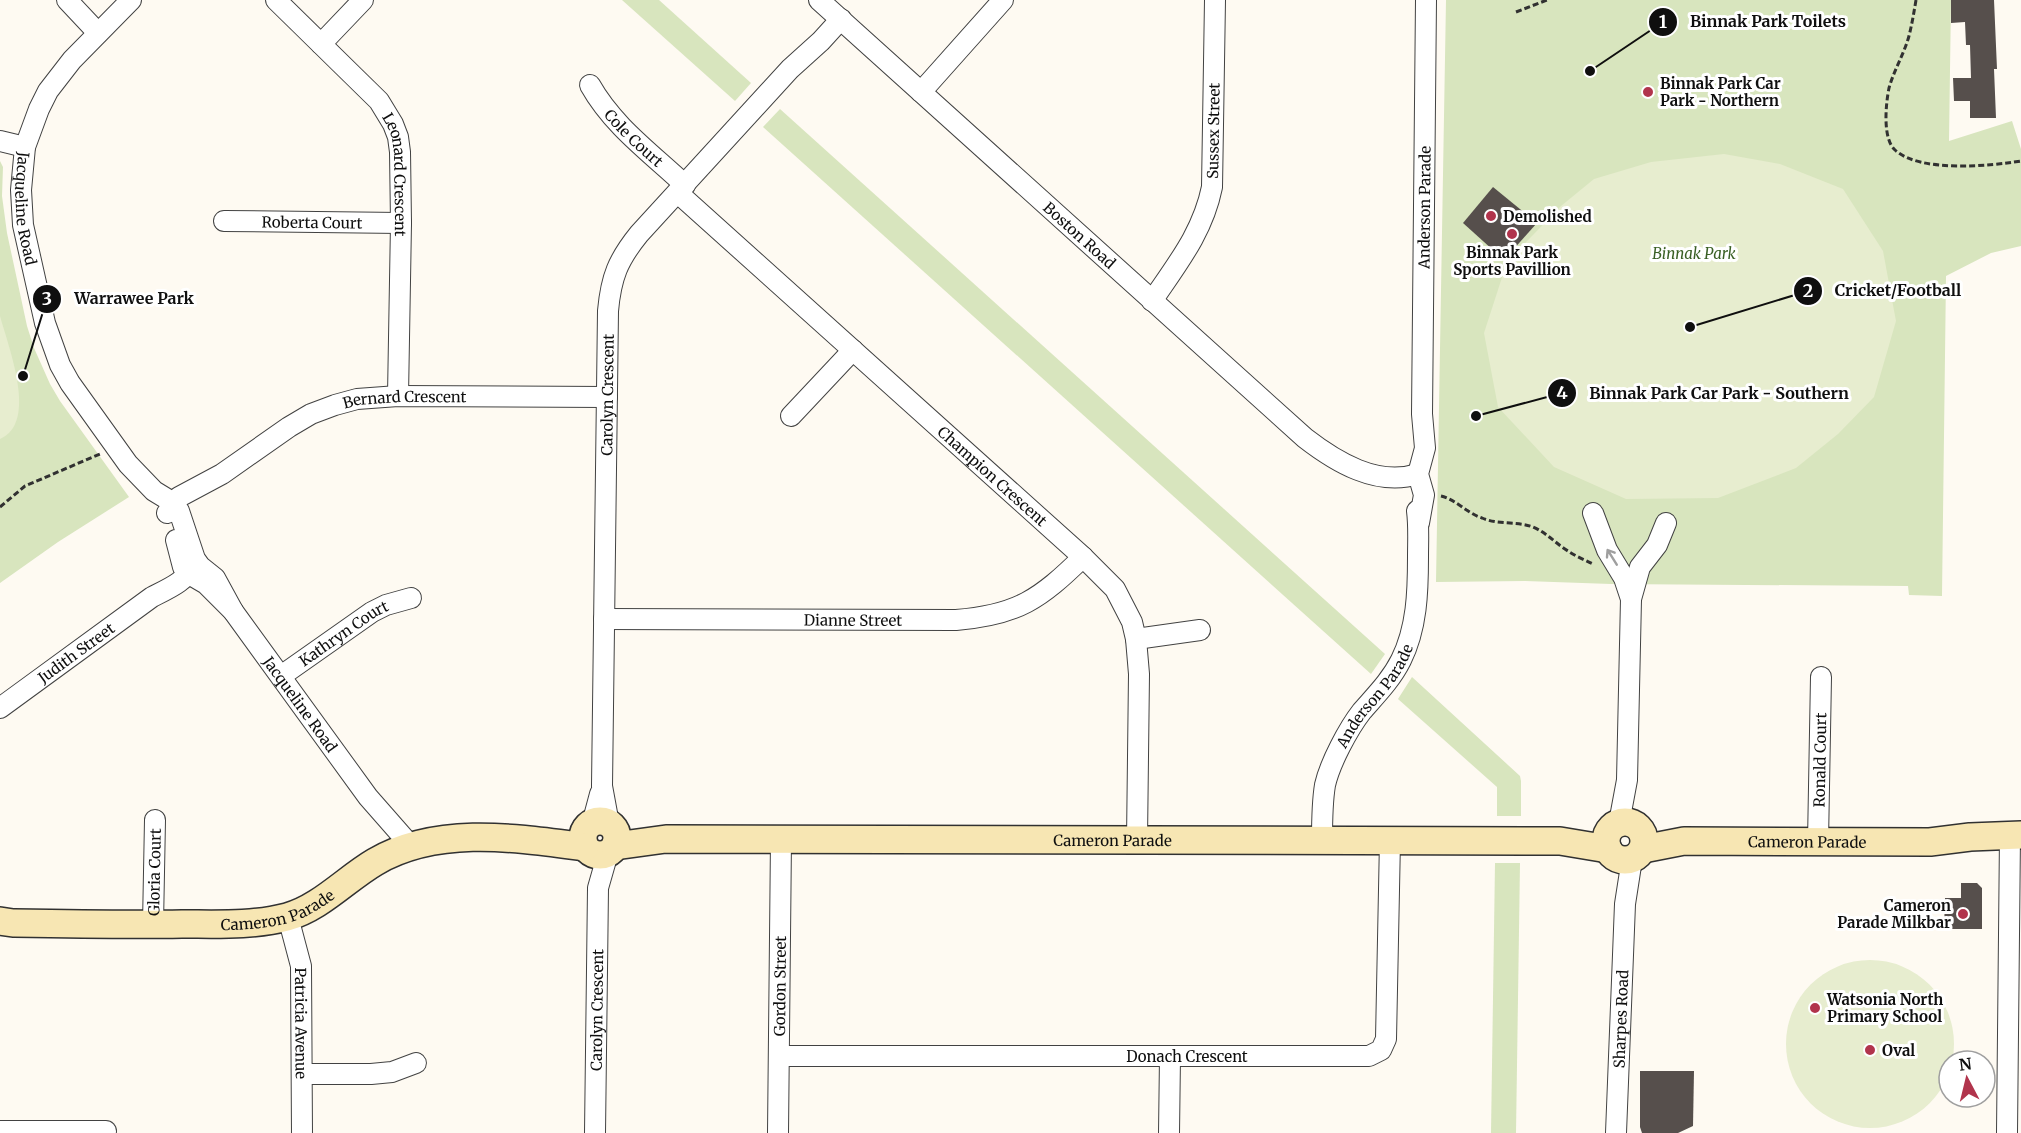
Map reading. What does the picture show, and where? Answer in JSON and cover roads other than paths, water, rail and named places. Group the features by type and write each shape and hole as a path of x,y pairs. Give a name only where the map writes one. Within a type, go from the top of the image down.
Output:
{"street":[{"path":"67,0 103,29"},
{"path":"79,0 103,29"},
{"name":"Jacqueline Road","path":"131,0 72,60 48,91 39,109 25,147 21,190 23,225 51,344 69,383 128,464 143,495 173,509"},
{"name":"Leonard Crescent","path":"276,0 379,101 398,137 400,152 398,396"},
{"path":"321,44 363,0"},
{"path":"921,92 1003,0"},
{"name":"Sussex Street","path":"1147,296 1192,244 1203,221 1212,187 1215,0"},
{"name":"Anderson Parade","path":"1328,840 1323,802 1326,782 1351,725 1401,661 1409,641 1416,604 1419,523 1425,495 1409,474 1425,448 1422,414 1426,0"},
{"name":"Boston Road","path":"831,11 1305,438 1347,464 1409,474"},
{"name":"Carolyn Crescent","path":"595,1133 609,293 615,270 629,247 790,69 831,11"},
{"name":"Cole Court","path":"590,85 607,112 682,189"},
{"path":"0,141 25,147"},
{"name":"Champion Crescent","path":"682,189 853,350 1083,557 1115,589 1132,622 1136,639 1139,674 1137,840"},
{"name":"Roberta Court","path":"224,221 400,223"},
{"path":"791,416 853,350"},
{"name":"Bernard Crescent","path":"173,509 183,508 206,491 222,474 289,427 311,414 357,399 398,396 607,398"},
{"path":"173,509 172,523 190,568"},
{"name":"Sharpes Road","path":"1593,513 1607,550 1624,578 1631,599"},
{"name":"Sharpes Road","path":"1616,1133 1625,904 1631,599 1640,567 1657,545 1666,523"},
{"name":"Dianne Street","path":"604,619 956,620 978,618 1015,609 1031,601 1048,591 1083,557"},
{"name":"Jacqueline Road","path":"190,568 233,611 368,797 402,850"},
{"name":"Judith Street","path":"0,708 152,597 178,584 190,568"},
{"name":"Kathryn Court","path":"281,676 372,612 386,605 411,598"},
{"path":"1136,639 1200,630"},
{"name":"Ronald Court","path":"1818,842 1821,677"},
{"name":"Gloria Court","path":"153,924 155,820"},
{"name":"Cameron Parade","path":"4,924 243,923 288,917 305,909 377,861 402,850 447,839 1930,842 1971,849 2016,843"},
{"name":"Gordon Street","path":"778,1133 782,839"},
{"name":"Donach Crescent","path":"779,1056 1360,1058 1369,1056 1381,1050 1388,1027 1390,840"},
{"path":"2007,1133 2016,843"},
{"name":"Patricia Avenue","path":"288,917 301,966 302,1133"},
{"path":"1169,1133 1170,1057"},
{"path":"302,1074 392,1072 416,1063"},
{"path":"0,1131 106,1131"}],"place":[{"name":"Binnak Park Toilets","path":"1590,71"},
{"name":"Binnak Park Car Park - Northern","path":"1648,92"},
{"name":"Demolished","path":"1491,216"},
{"name":"Binnak Park Sports Pavillion","path":"1512,234"},
{"name":"Cricket/Football","path":"1690,327"},
{"name":"Warrawee Park","path":"23,376"},
{"name":"Binnak Park Car Park - Southern","path":"1476,416"},
{"name":"Cameron Parade Milkbar","path":"1963,914"},
{"name":"Watsonia North Primary School","path":"1815,1008"},
{"name":"Oval","path":"1870,1050"}],"park label":[{"name":"Binnak Park","path":"1694,253"}]}
